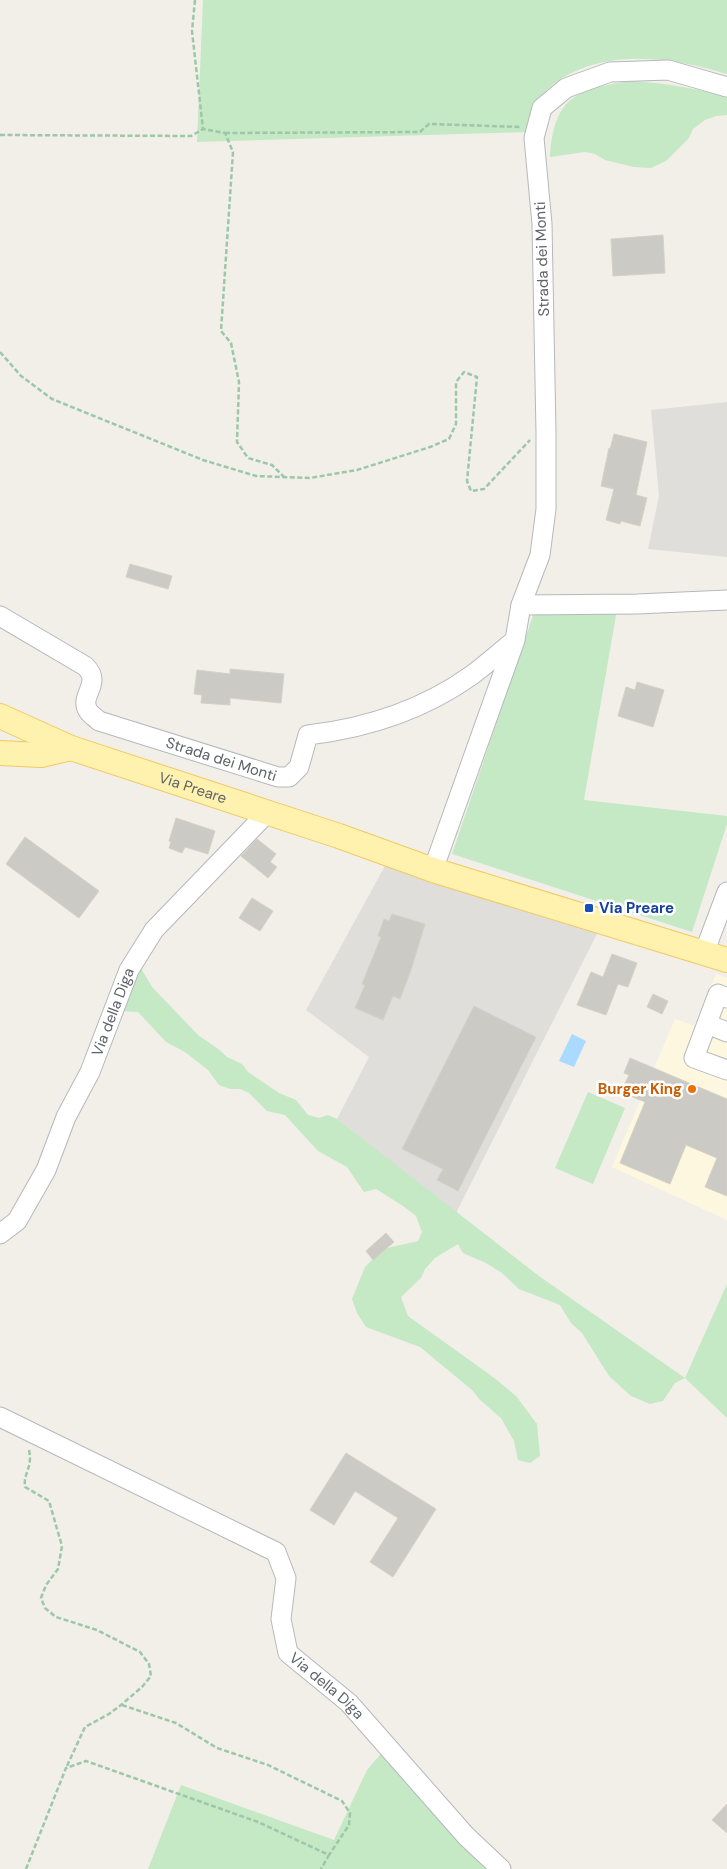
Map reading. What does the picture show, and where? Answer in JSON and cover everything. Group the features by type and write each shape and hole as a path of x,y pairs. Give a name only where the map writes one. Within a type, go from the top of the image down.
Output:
{"main road":[{"name":"Via Preare","path":"0,716 71,748 266,814 339,836 433,870 727,960"},
{"path":"0,753 41,755 71,748"}],"street":[{"name":"Strada dei Monti","path":"433,870 515,640 521,605 540,555 546,509 546,433 542,224 534,138 542,108 566,88 610,72 668,70 727,86"},
{"path":"521,605 637,604 727,600"},
{"name":"Strada dei Monti","path":"0,616 92,672 93,680 86,702 88,712 99,720 278,777 289,777 298,767 308,735 358,728 388,719 430,700 472,675 515,640"},
{"name":"Via della Diga","path":"0,1234 17,1220 46,1170 66,1117 90,1072 129,970 154,930 266,814"},
{"path":"704,952 727,892"},
{"path":"727,998 718,994 694,1058 727,1070"},
{"path":"707,1024 727,1032"},
{"name":"Via della Diga","path":"0,1417 276,1552 286,1578 281,1619 288,1653 349,1703 466,1836 501,1869"}],"path":[{"path":"195,0 192,30 203,130"},
{"path":"0,134 191,136 203,130 225,133 420,132 429,124 537,128"},
{"path":"225,133 233,152 222,331 231,343 239,382 237,442 248,458 272,465 284,477"},
{"path":"0,352 21,376 52,399 203,460 256,476 310,478 357,470 430,447 449,439 456,424 456,382 464,372 478,378 468,481 471,491 484,489 516,453 535,436 546,433"},
{"path":"25,1429 32,1461 24,1481 25,1487 49,1501 62,1546 58,1568 46,1585 41,1598 46,1608 56,1616 97,1630 140,1652 149,1664 151,1676 142,1687 121,1705 109,1714 84,1727 26,1869"},
{"path":"121,1705 176,1723 218,1748 268,1764 342,1801 350,1813 349,1825 321,1869"},
{"path":"66,1768 86,1761 258,1822 329,1855"}],"shaded area":[{"path":"727,402 727,557 648,549 659,496 651,410"},
{"path":"386,864 599,930 456,1213 337,1119 369,1057 306,1010"},
{"path":"716,974 727,978 727,1220 612,1167 675,1019 694,1026"}],"green space":[{"path":"203,0 727,0 727,74 665,60 622,59 601,62 562,78 549,88 540,100 529,132 197,142"},
{"path":"631,81 679,86 727,97 727,115 705,120 693,129 689,138 666,161 651,168 634,167 605,160 595,154 585,152 550,157 552,137 557,121 563,109 571,100 582,93 596,88"},
{"path":"619,598 584,800 727,816 727,824 692,932 452,854 538,601"},
{"path":"139,965 152,987 199,1036 227,1057 242,1064 248,1072 279,1093 296,1100 308,1115 319,1118 328,1115 337,1119 539,1276 685,1378 675,1383 663,1401 650,1404 631,1396 609,1376 582,1333 571,1323 560,1305 519,1289 502,1273 486,1263 463,1253 458,1244 435,1258 425,1269 421,1278 401,1297 408,1316 493,1377 516,1396 537,1424 540,1456 530,1463 518,1460 514,1441 501,1418 480,1400 472,1390 420,1347 366,1327 357,1313 352,1299 365,1267 383,1249 418,1241 422,1232 416,1216 376,1189 364,1192 347,1167 318,1151 285,1115 267,1111 249,1093 240,1089 230,1089 219,1085 208,1070 185,1052 166,1042 138,1012 118,1011"},
{"path":"588,1092 625,1108 593,1184 555,1168"},
{"path":"727,1284 727,1418 685,1378"},
{"path":"391,1742 512,1869 148,1869 181,1785 334,1840 367,1770"}],"water":[{"path":"572,1034 586,1041 574,1067 559,1061"}],"building":[{"path":"663,235 665,273 613,276 611,239"},
{"path":"614,434 647,442 636,495 647,498 640,526 621,521 620,524 606,520 614,489 601,486"},
{"path":"130,564 172,576 168,589 126,577"},
{"path":"230,669 284,674 281,703 230,698 230,705 201,703 202,695 194,694 197,670 230,674"},
{"path":"637,682 664,690 653,727 618,716 626,687 635,690"},
{"path":"176,818 215,831 208,854 185,847 182,853 169,848 171,842 169,841"},
{"path":"25,837 99,891 79,918 6,864"},
{"path":"257,839 276,854 270,862 277,867 268,878 241,856"},
{"path":"252,898 273,911 260,931 239,918"},
{"path":"392,914 425,924 400,999 393,996 383,1020 355,1008 365,985 362,984 381,937 378,936 384,919 389,921"},
{"path":"612,954 637,963 628,987 618,984 606,1015 577,1005 591,972 603,977"},
{"path":"653,994 668,1001 662,1014 647,1007"},
{"path":"474,1006 536,1037 458,1191 437,1180 443,1169 402,1149"},
{"path":"630,1058 727,1099 727,1196 705,1187 717,1158 686,1145 670,1184 620,1163 645,1102 621,1092 629,1075 624,1073"},
{"path":"386,1233 394,1242 373,1260 366,1251"},
{"path":"346,1453 436,1509 393,1577 370,1562 398,1518 355,1491 334,1525 310,1510"},
{"path":"727,1804 727,1833 712,1820"}],"place":[{"name":"Via Preare","path":"589,908"},
{"name":"Burger King","path":"692,1089"}]}
